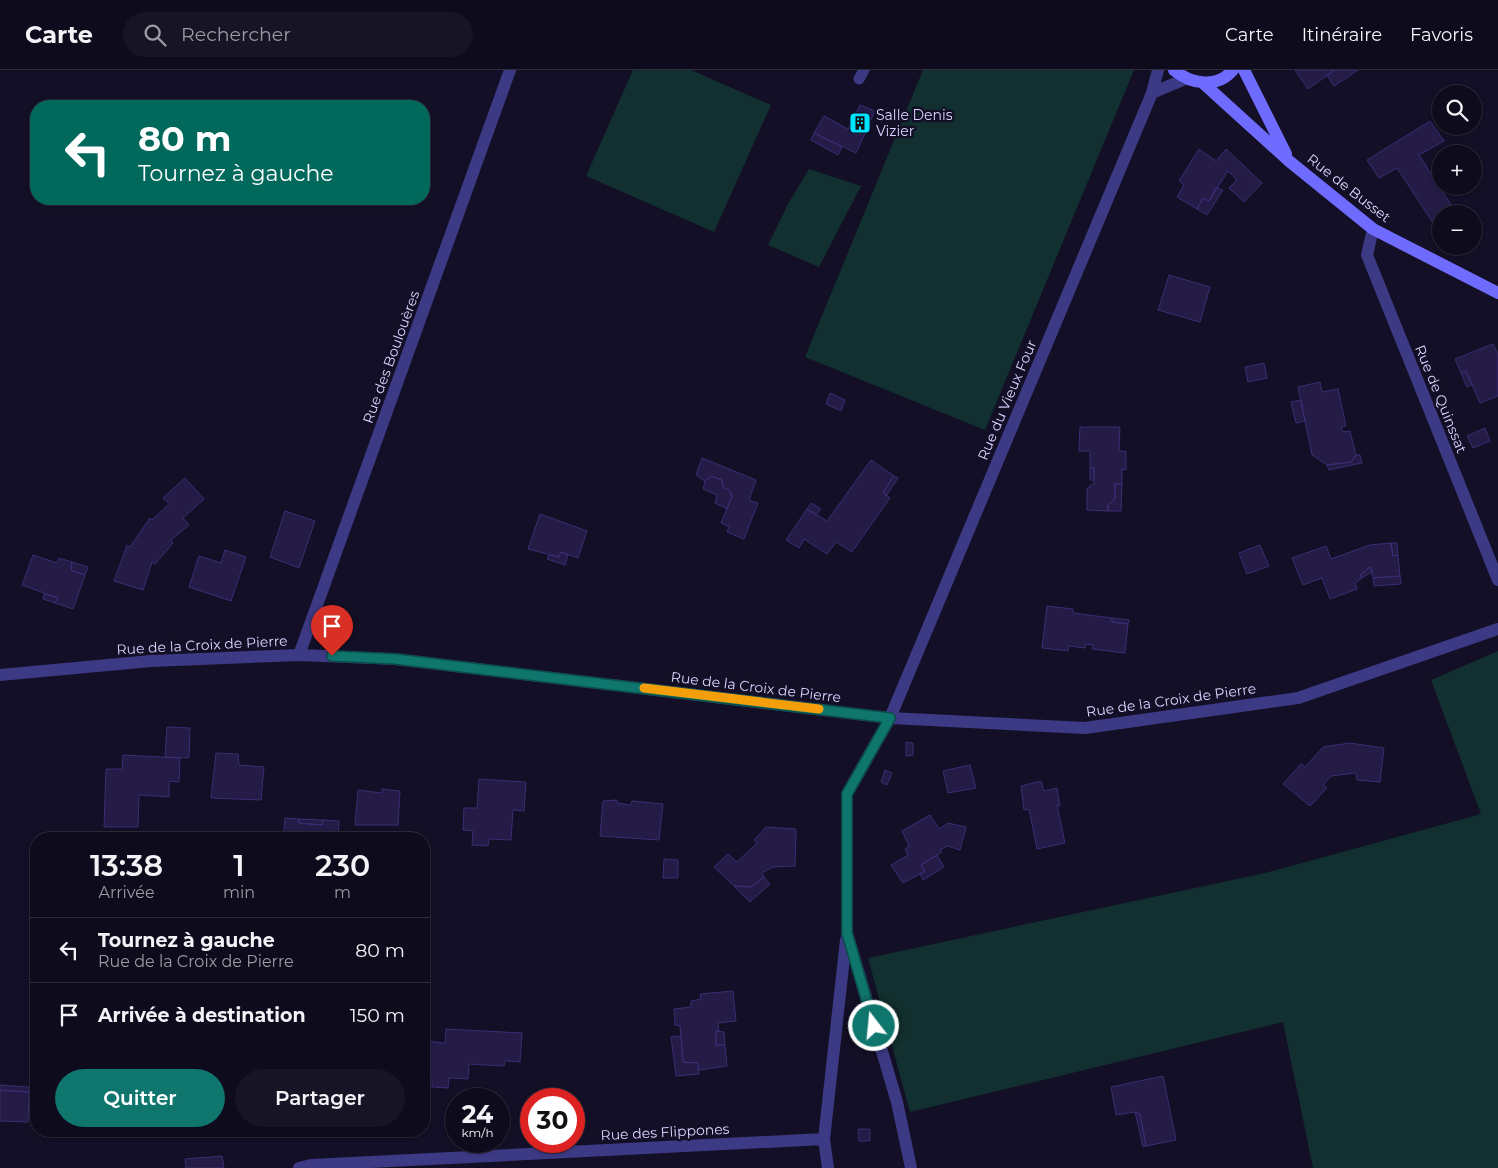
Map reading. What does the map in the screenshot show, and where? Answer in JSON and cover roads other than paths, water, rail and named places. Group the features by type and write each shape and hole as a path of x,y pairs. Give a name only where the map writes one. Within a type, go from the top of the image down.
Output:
{"street":[{"name":"Rue des Boulouères","path":"299,655 510,70"},
{"name":"Rue du Vieux Four","path":"847,933 847,794 890,718 1152,93 1158,70"},
{"path":"1174,70 1185,79 1203,83 1218,80 1234,70"},
{"name":"Rue de Busset","path":"1244,70 1289,160"},
{"path":"1152,93 1185,79"},
{"name":"Rue de Busset","path":"1203,83 1289,160 1373,229 1498,293"},
{"name":"Rue de Quinssat","path":"1373,229 1367,255 1498,580"},
{"name":"Rue de la Croix de Pierre","path":"0,676 152,662 299,655 395,659 890,718 1086,728 1298,698 1498,629"},
{"path":"828,1168 824,1139 847,933"},
{"path":"847,933 897,1102 911,1168"},
{"name":"Rue des Flippones","path":"298,1168 311,1165 824,1139"}],"place":[{"name":"Salle Denis Vizier","path":"860,123"}]}
